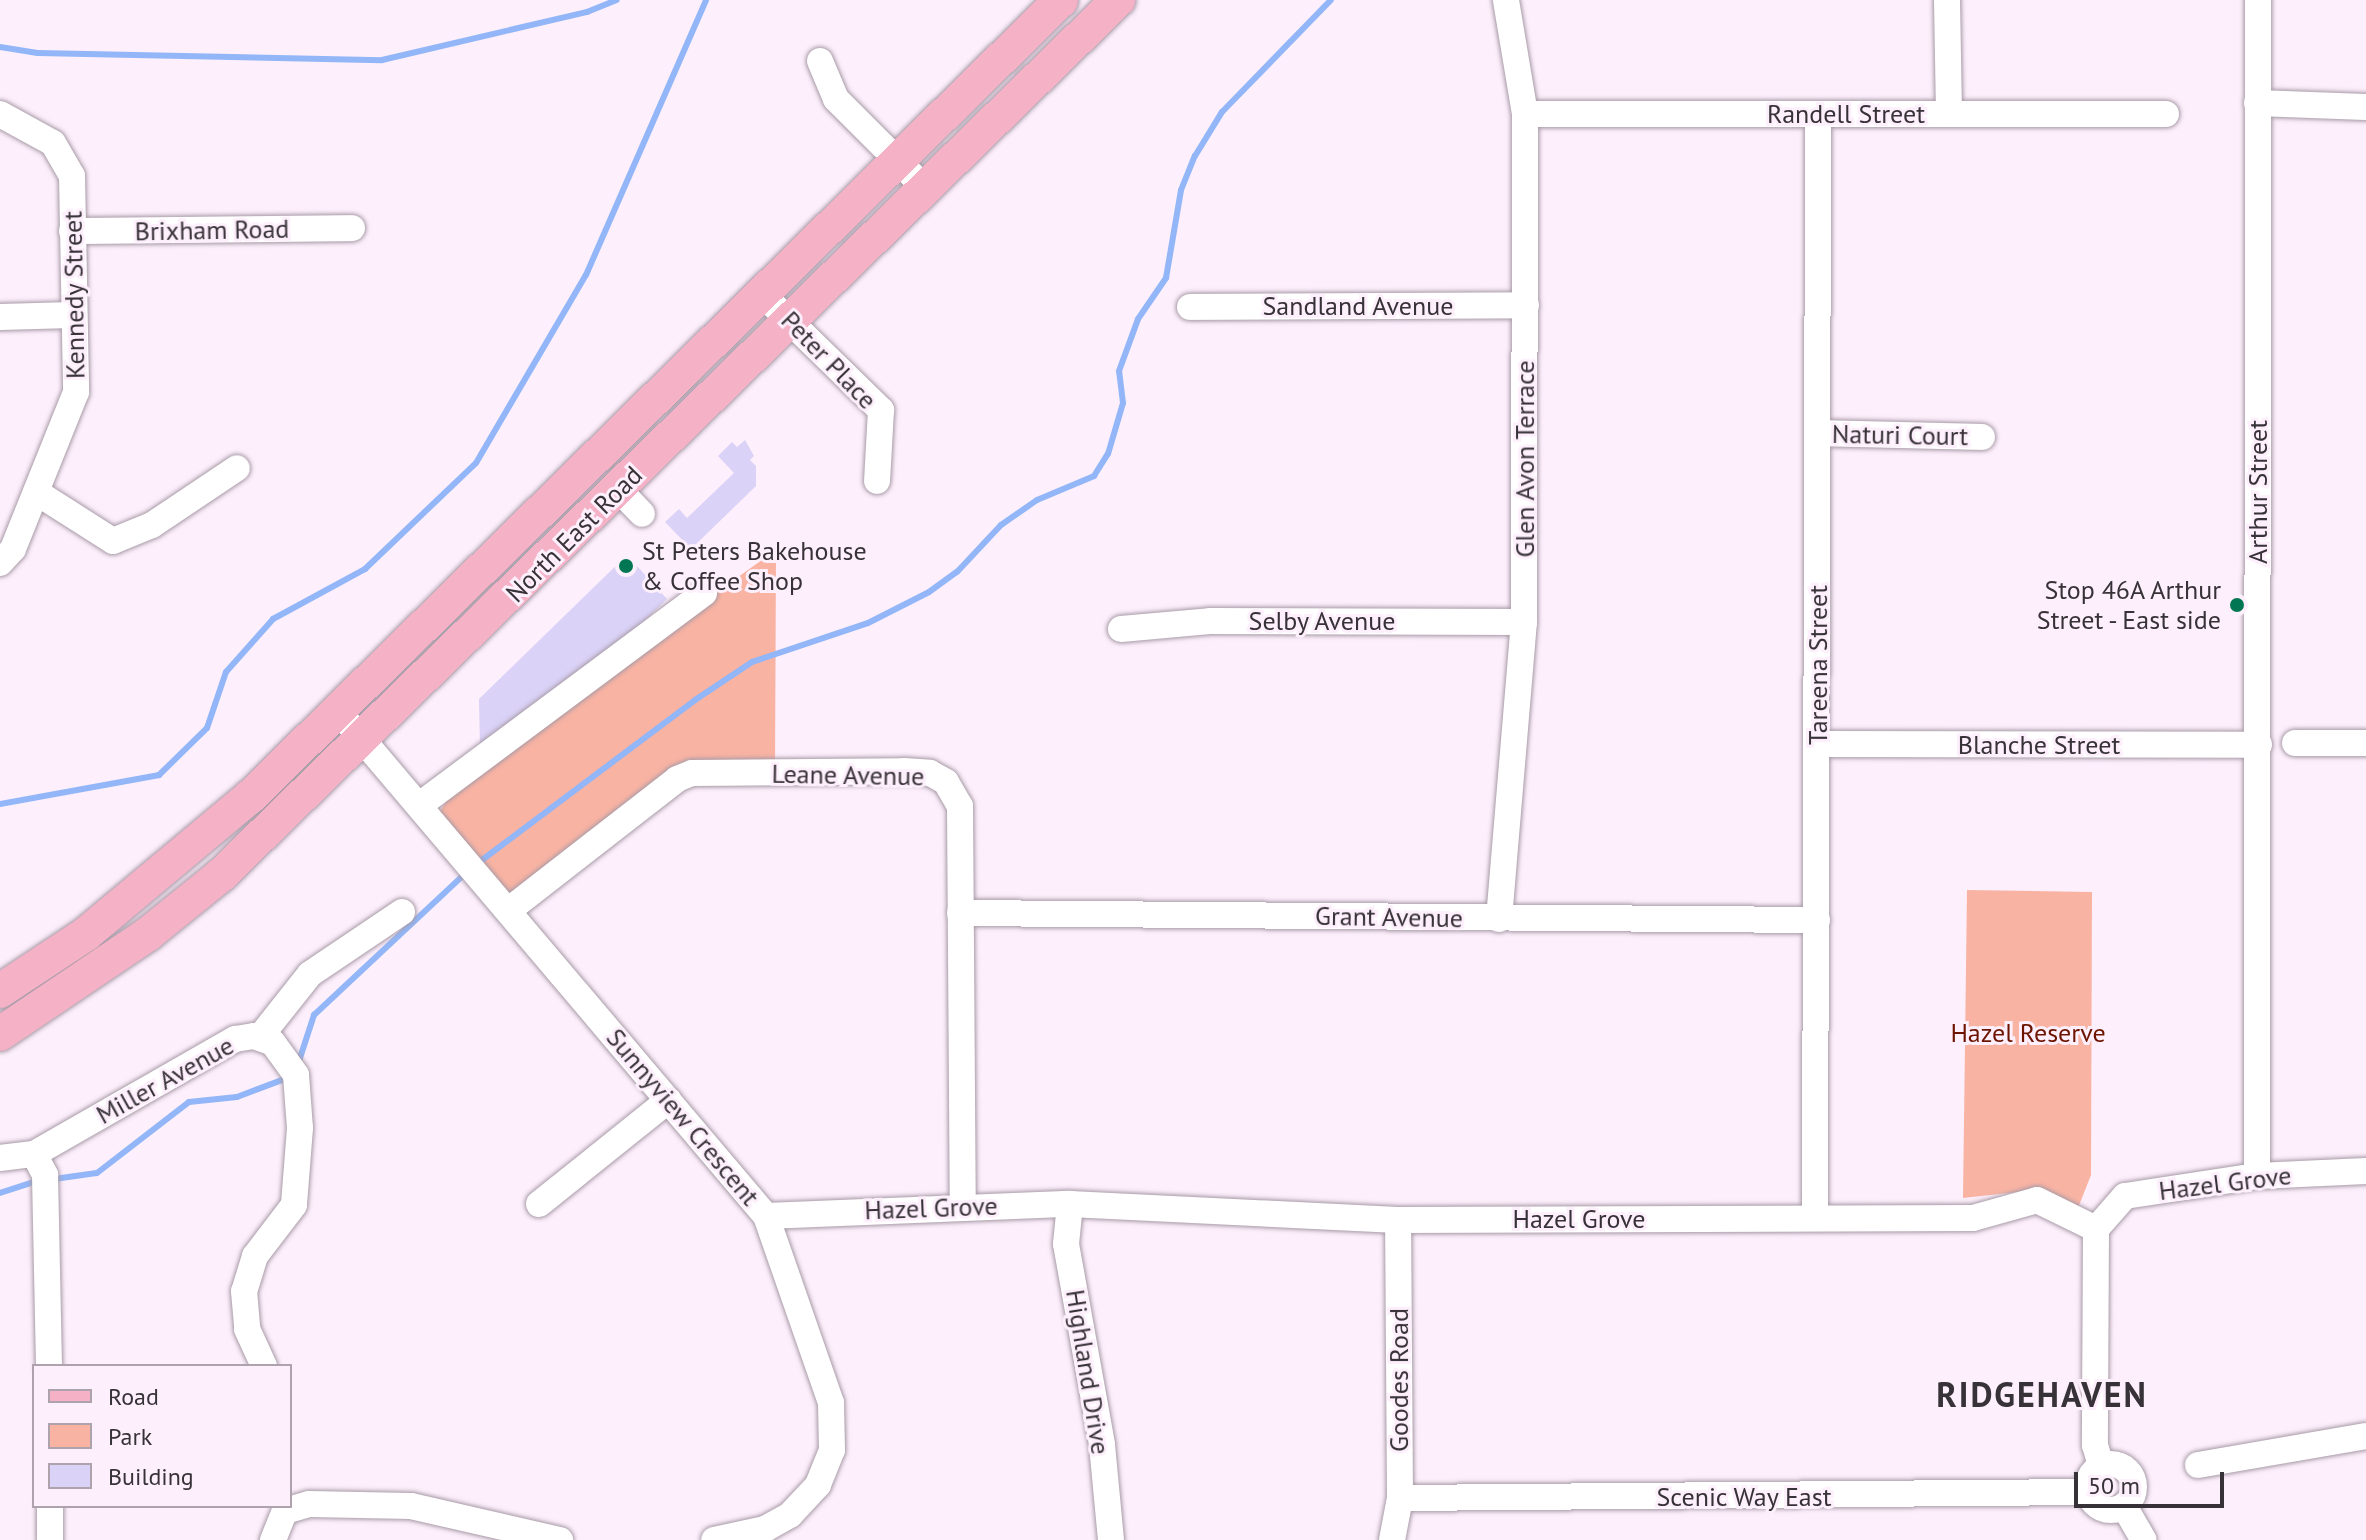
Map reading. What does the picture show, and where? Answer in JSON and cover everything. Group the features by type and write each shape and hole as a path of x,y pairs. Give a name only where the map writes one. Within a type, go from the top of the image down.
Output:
{"main road":[{"name":"North East Road","path":"0,991 86,934 161,875 337,710 1061,0"},
{"name":"North East Road","path":"0,1034 196,895 630,502 791,320 1118,0"}],"street":[{"name":"Glen Avon Terrace","path":"1499,919 1524,622 1525,114 1506,0"},
{"path":"1947,0 1949,114"},
{"name":"Arthur Street","path":"2257,1176 2258,0"},
{"path":"820,61 836,99 896,164 925,188"},
{"path":"2257,103 2366,107"},
{"name":"Kennedy Street","path":"0,114 53,143 72,176 72,315 76,392 36,492 6,556"},
{"name":"Randell Street","path":"1525,114 2166,114"},
{"name":"Tareena Street","path":"1815,1217 1819,744 1818,114"},
{"name":"Brixham Road","path":"72,231 352,228"},
{"name":"Peter Place","path":"761,293 881,410 877,481"},
{"name":"Sandland Avenue","path":"1190,307 1526,305"},
{"path":"0,317 72,315"},
{"name":"Naturi Court","path":"1818,433 1982,437"},
{"path":"36,492 113,541 152,525 237,468"},
{"path":"421,804 704,593"},
{"name":"Selby Avenue","path":"1121,629 1210,621 1524,622"},
{"name":"Sunnyview Crescent","path":"337,710 421,804 766,1216 831,1403 832,1450 818,1485 790,1515 765,1529 714,1540"},
{"path":"2295,743 2366,743"},
{"name":"Blanche Street","path":"1819,744 2259,745"},
{"name":"Leane Avenue","path":"509,910 677,779 692,773 904,771 930,773 946,782 960,806 963,1207"},
{"path":"260,1037 310,974 402,912"},
{"name":"Grant Avenue","path":"960,913 1817,920"},
{"name":"Miller Avenue","path":"0,1158 41,1174 230,1042 260,1037 273,1043 295,1071 296,1200 285,1222 255,1256 244,1291 245,1323 263,1364"},
{"path":"539,1204 669,1100"},
{"name":"Hazel Grove","path":"766,1216 1070,1204 1398,1220 1973,1218 2037,1200 2096,1229 2125,1196 2257,1176 2366,1171"},
{"path":"41,1174 49,1364"},
{"name":"Highland Drive","path":"1070,1204 1066,1244 1102,1445 1111,1540"},
{"name":"Goodes Road","path":"1392,1540 1400,1498 1398,1220"},
{"path":"2096,1229 2095,1445 2101,1466"},
{"path":"2198,1465 2366,1436"},
{"path":"2113,1464 2131,1475 2132,1495 2124,1506 2103,1509 2088,1492 2088,1482 2101,1466 2113,1464"},
{"name":"Scenic Way East","path":"1400,1498 2088,1492"},
{"path":"292,1507 400,1505 560,1540"},
{"path":"2124,1506 2144,1540"},
{"path":"50,1508 50,1540"},
{"path":"273,1540 277,1521 288,1508"}],"green space":[{"path":"776,550 775,772 692,773 509,910 435,819 465,772"},
{"name":"Hazel Reserve","path":"1967,890 2092,892 2091,1175 2078,1208 2036,1190 1963,1198"}],"building":[{"path":"745,440 754,456 750,460 756,466 756,486 691,549 665,522 679,509 687,518 734,473 718,456 732,442 737,447"},
{"path":"627,555 667,599 615,650 480,745 479,699"}],"waterway":[{"path":"0,47 38,53 382,60 587,12 617,0"},
{"path":"0,804 159,775 207,728 226,672 273,619 365,569 476,463 586,275 706,0"},
{"path":"478,863 695,700 752,662 868,623 929,592 957,572 1001,525 1037,500 1094,476 1108,454 1123,403 1119,371 1138,319 1166,278 1181,190 1195,156 1222,112 1331,0"},
{"path":"298,1064 314,1015 466,873"},
{"path":"54,1179 97,1173 189,1102 237,1097 290,1077"},
{"path":"0,1193 38,1181"}],"place":[{"name":"St Peters Bakehouse & Coffee Shop","path":"626,566"},
{"name":"Stop 46A Arthur Street - East side","path":"2237,605"}],"district":[{"name":"RIDGEHAVEN","path":"2042,1395"}]}
